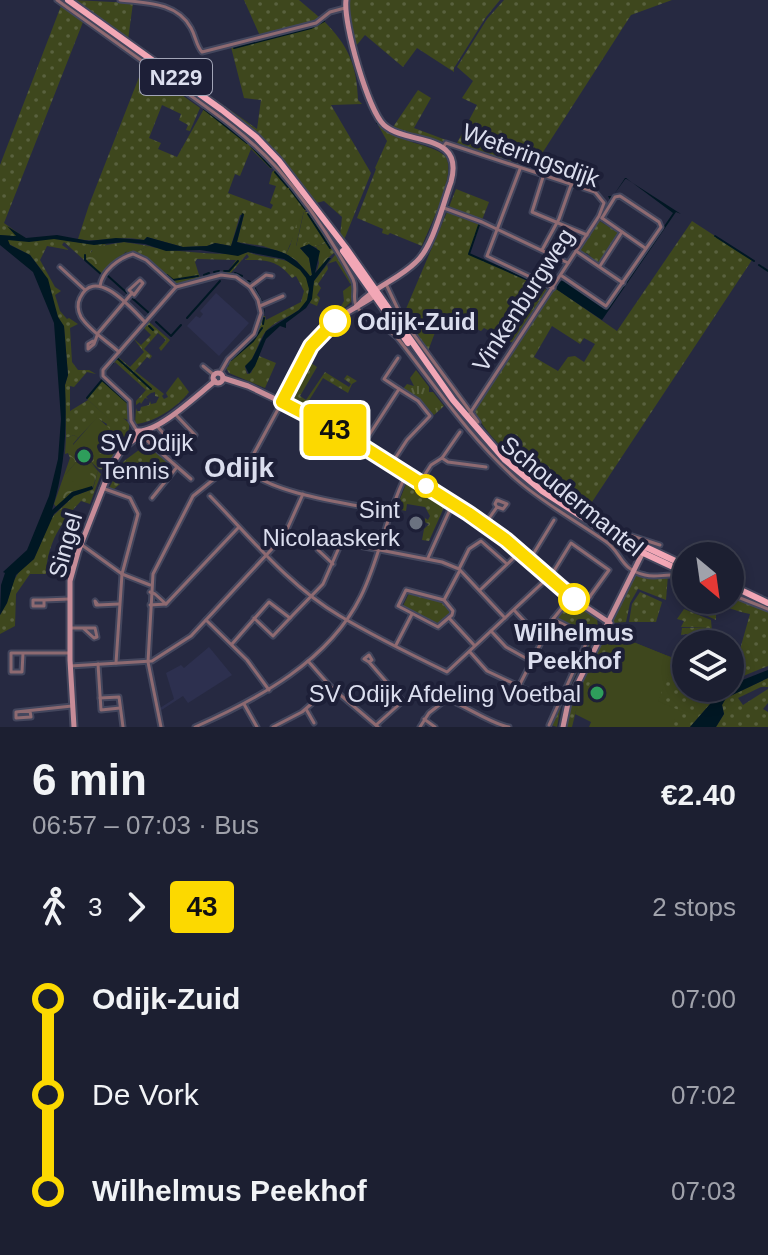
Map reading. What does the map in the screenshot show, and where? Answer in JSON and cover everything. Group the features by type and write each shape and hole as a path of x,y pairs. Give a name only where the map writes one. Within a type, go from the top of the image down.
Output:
{"main road":[{"name":"N229","path":"68,0 256,137 287,170 375,293"},
{"name":"Schoudermantel","path":"375,293 467,418 505,460 542,491 672,560"},
{"name":"Schoudermantel","path":"645,548 672,566"},
{"path":"744,594 768,603"}],"street":[{"path":"57,0 221,117 266,156 309,209 345,264 356,284 353,300 356,307"},
{"path":"120,0 161,5 174,10 185,18 202,52 316,23 330,12 345,8"},
{"path":"161,727 148,662 150,585 158,559 193,496 219,475 246,468 315,340 329,326 422,257 453,172 451,160 443,148 382,124 351,40 346,0"},
{"name":"Weteringsdijk","path":"443,148 446,143 597,194 604,206"},
{"path":"520,169 487,256 553,288"},
{"path":"543,176 532,212 587,235"},
{"path":"542,250 558,221 571,185"},
{"path":"560,275 604,306 608,305 623,283 646,248 661,225 618,196 600,217 646,248"},
{"name":"Vinkenburgweg","path":"470,413 600,217 604,206"},
{"path":"442,207 568,263"},
{"path":"599,267 622,232"},
{"path":"576,251 623,283"},
{"path":"100,286 100,280 116,262 133,254 146,260 176,287"},
{"path":"60,267 85,290"},
{"path":"191,479 140,434 131,421 130,401 103,376 103,370 176,287 221,275 236,277 250,287 260,306 260,318 254,334 228,359 218,377"},
{"path":"250,287 266,275 272,276"},
{"name":"Schoudermantel","path":"386,284 403,320 478,422"},
{"path":"119,352 83,320 78,310 85,290 100,286 110,290 145,322"},
{"path":"93,341 132,293"},
{"path":"260,306 283,296"},
{"name":"Schoudermantel","path":"356,307 367,320 391,330 447,405 495,460 543,500 611,545 621,563 644,575 672,574"},
{"path":"391,464 407,440 430,416 418,401 384,379 398,358"},
{"path":"203,366 218,377 236,381 319,420 485,524 550,576 590,597"},
{"name":"Singel","path":"74,727 70,666 71,574 102,488 118,454 140,434 174,413 218,377"},
{"path":"362,446 399,389"},
{"path":"174,413 195,435"},
{"path":"156,424 170,441"},
{"path":"420,482 460,432"},
{"path":"442,458 448,462 486,467"},
{"path":"152,498 177,467"},
{"path":"246,468 274,485 303,494 391,512"},
{"path":"197,727 269,690 308,661 346,619 362,594 407,474"},
{"path":"102,488 130,498 138,514 122,574 116,663"},
{"path":"70,666 148,662 191,636 284,536 303,494"},
{"path":"210,496 238,528 312,596 346,619 447,672 550,576 571,543 609,569 583,606"},
{"path":"428,558 453,503"},
{"path":"485,524 497,507"},
{"path":"529,561 554,520"},
{"path":"150,605 166,604 238,528"},
{"path":"333,564 318,550 323,539 428,558 459,570 505,618"},
{"path":"444,600 469,549 481,541 507,564"},
{"path":"254,618 273,636 323,584 341,542"},
{"path":"81,545 122,574 150,585"},
{"name":"Schoudermantel","path":"645,548 660,545"},
{"path":"563,727 568,703 645,548"},
{"path":"480,590 520,552"},
{"path":"550,576 571,597 609,622"},
{"path":"406,590 444,600 453,611 438,627 398,606 406,590"},
{"path":"150,592 166,604"},
{"path":"519,686 553,619 571,597"},
{"path":"744,597 768,609"},
{"path":"44,600 69,599"},
{"path":"232,644 269,602 290,618"},
{"path":"98,605 119,604"},
{"path":"514,610 527,624 545,633"},
{"path":"396,645 412,614"},
{"path":"449,618 475,646"},
{"path":"549,725 589,637 553,619"},
{"path":"206,620 253,666 269,690"},
{"path":"70,628 83,628"},
{"path":"491,631 506,647 531,661"},
{"path":"470,652 487,671 557,704"},
{"path":"536,652 573,670"},
{"path":"23,653 22,672 11,672 11,653 23,653 70,653"},
{"path":"308,661 331,687 377,726 403,701 369,662"},
{"path":"98,664 101,710 120,708"},
{"path":"275,727 306,709 331,687"},
{"path":"100,698 119,697 123,727"},
{"path":"420,727 424,719 447,699 485,716 501,727 509,727"},
{"path":"244,704 257,727"},
{"path":"30,711 72,706"},
{"path":"306,709 314,723"},
{"path":"424,719 435,727"}],"shaded area":[{"path":"632,183 681,214 676,212 602,320 556,289 559,282 564,280 607,310 673,213"},
{"path":"242,213 237,242 285,253 310,276 309,258 300,248 309,244 320,251 315,273 331,258 314,281 312,299 306,308 286,323 286,328 280,326 266,339 249,374 245,366 252,359 266,331 299,310 307,300 309,289 306,278 284,259 248,252 238,256 200,250 166,251 145,244 124,242 94,245 54,239 29,242 8,240 10,245 30,255 48,279 58,317 64,326 68,375 65,385 65,433 60,479 52,510 72,492 92,486 93,489 74,496 54,514 34,559 16,575 0,615 3,572 27,550 49,496 58,459 61,419 54,323 33,272 0,245 0,235 16,236 7,226 26,238 57,235 89,241 116,238 144,240 147,237 183,247 215,243 231,246"},
{"path":"216,293 249,323 219,356 187,326 196,316 200,318 203,314 200,311"},
{"path":"209,647 232,675 188,703 183,696 160,711 174,699 166,673 181,665 184,668"},
{"path":"768,670 768,678 744,689 744,679"},
{"path":"712,702 724,702 724,714 716,727 690,727"}],"green space":[{"path":"73,0 133,3 128,40 125,36"},
{"path":"244,0 299,0 319,17 315,21 260,36"},
{"path":"350,0 500,0 486,17 454,72 417,48 403,67 365,35 356,46 350,23"},
{"path":"504,0 672,0 631,15 532,169 457,143 477,105 462,98 473,81 457,67 487,19"},
{"path":"61,6 83,22 4,223 25,238 0,235 0,165"},
{"path":"323,20 350,56 358,100 362,104 331,105 371,173 344,240 340,236 342,217 324,201 316,203 268,145 207,96 257,129 261,100 244,98 231,47 313,27"},
{"path":"143,67 200,108 190,131 186,130 188,125 179,120 181,114 162,105 149,138 161,143 158,149 177,157 205,107 249,142 249,146 252,145 272,167 251,149 240,176 235,174 228,193 271,209 276,186 269,184 276,169 307,208 305,212 309,212 354,284 351,302 342,310 343,291 351,285 336,261 328,264 334,253 328,258 326,243 296,247 304,211 286,254 237,242 244,215 240,215 231,246 215,243 183,247 147,237 144,240 78,239"},
{"path":"418,90 431,98 414,128 446,140 440,143 393,127"},
{"path":"377,123 398,137 440,152 448,164 445,187 422,246 390,233 382,233 383,229 357,218 387,141"},
{"path":"456,189 489,202 482,220 449,207"},
{"path":"301,208 304,210 296,246 307,242 317,246 326,243 330,250 316,274 319,263 317,248 309,244 300,248 309,258 310,276 286,254"},
{"path":"447,212 480,225 469,254 549,291 515,344 484,328 481,331 442,314 428,351 403,316"},
{"path":"598,220 619,233 598,264 587,253 584,255 578,251"},
{"path":"692,221 752,260 586,511 540,480 507,452 482,424 475,411 555,288 617,331","holes":["552,326 580,344 584,338 595,344 584,362 575,356 568,357 558,371 534,357"]},
{"path":"14,239 109,243 91,251 108,269 102,276 64,242 62,245 69,250 47,246 40,260 55,287 61,291 55,295 60,311 78,324 70,328 72,362 78,370 89,370 96,374 87,372 74,387 70,386 70,411 88,400 116,425 86,398 103,379 130,403 130,421 123,418 129,423 128,431 120,443 127,438 120,445 128,441 117,449 106,474 105,470 91,462 107,424 97,418 78,438 74,435 66,438 65,385 68,375 64,327 43,272 30,255 7,243"},
{"path":"124,242 149,246 138,251 130,248 108,269 100,271 86,259 95,247"},
{"path":"149,246 199,253 248,252 284,260 300,268 309,287 306,302 268,329 245,367 247,374 251,373 259,356 276,363 265,388 229,373 226,368 228,362 257,333 262,316 266,320 301,302 304,291 296,276 292,278 271,262 245,260 249,257 247,254 230,274 223,273 223,270 229,270 236,260 197,259 195,262 200,278 177,285 148,259 133,251 126,252 130,247 138,251"},
{"path":"327,265 328,269 318,284 321,288 317,306 310,303 314,281"},
{"path":"148,321 170,340 161,351 159,348 166,340 158,333 144,349 152,356 150,359 147,357 135,371 164,394 164,399 178,377 189,392 165,413 135,424 136,408 140,411 150,401 151,404 156,403 159,397 155,396 155,392 151,393 146,397 148,399 136,405 146,390 115,362 105,373 105,369 117,356 130,367 144,352 133,338 135,336 141,345 151,335 143,327"},
{"path":"308,361 317,367 300,396 306,400 325,372 349,387 351,384 344,379 347,375 357,381 348,393 323,378 308,402 342,423 340,426 289,401"},
{"path":"416,370 429,387 429,392 433,392 444,406 434,415 419,399 403,389 407,384 414,386 410,378"},
{"name":"SV Odijk Tennis","path":"97,417 111,430 98,445 103,450 91,462 98,471 85,459 81,464 91,474 79,487 65,475 77,461 67,452"},
{"path":"74,435 78,438 73,444 77,461 65,475 85,459 98,471 93,487 72,492 57,508 54,504 70,458 68,453 65,454 66,438"},
{"path":"147,444 169,464 149,463 117,478 115,483 120,484 114,489 109,488 124,461"},
{"path":"98,471 101,474 90,504 81,501 61,525 52,543 46,574 30,574 16,594 15,626 0,634 0,615 13,582 34,559 52,517 74,496 93,489"},
{"path":"412,481 446,503 429,541 422,540 424,529 429,524 424,522 425,518 428,520 430,516 425,507 407,504 406,511 396,509 406,484"},
{"path":"637,574 647,578 668,575 666,600 638,589 630,603 626,622 611,623 632,579"},
{"path":"640,592 662,602 656,622 629,622 632,604"},
{"path":"409,593 440,601 451,612 450,617 439,624 403,606"},
{"path":"572,600 597,618 598,628 561,706 557,727 551,725 559,703 593,635 558,620 557,616"},
{"path":"744,602 768,611 768,666 744,676 744,635 750,614 744,612"},
{"path":"680,614 696,614 711,620 712,630 682,630 711,627 681,627 684,621 677,619"},
{"path":"606,633 615,635 581,713 575,714 572,727 566,727 571,707"},
{"path":"614,634 672,658 672,666 658,701 683,712 666,727 589,727 591,722 575,714"},
{"path":"617,636 672,658 672,702 712,702 690,727 605,727"},
{"path":"768,678 768,687 744,695 744,689"},
{"path":"768,689 768,703 763,709 768,712 768,727 716,727 724,714 724,702 741,702 743,705"}],"waterway":[{"path":"234,48 311,28 324,21"},
{"path":"204,109 247,143"},
{"path":"377,123 396,135"},
{"path":"410,139 418,142"},
{"path":"251,146 271,167"},
{"path":"275,172 288,187"},
{"path":"290,189 305,209"},
{"path":"308,214 330,248"},
{"path":"479,225 469,254 549,289"},
{"path":"715,236 754,261"},
{"path":"85,255 85,260 102,275 122,256"},
{"path":"224,271 229,271 238,261"},
{"path":"759,265 768,271"},
{"path":"214,272 219,271"},
{"path":"204,275 209,273"},
{"path":"235,273 242,276"},
{"path":"167,275 173,280 198,276"},
{"path":"108,276 127,293"},
{"path":"187,318 220,281"},
{"path":"254,287 262,302"},
{"path":"132,298 149,313"},
{"path":"263,308 264,313"},
{"path":"263,324 264,318"},
{"path":"156,322 171,336 181,325"},
{"path":"149,326 153,330"},
{"path":"231,360 253,341 262,328"},
{"path":"100,339 114,351"},
{"path":"114,361 117,358 151,389"},
{"path":"106,370 113,363"},
{"path":"87,398 102,380 129,404"}],"bus line":[{"name":"43","path":"335,321 304,356 282,402 340,432 468,513 506,540 574,599"}],"place":[{"name":"Odijk-Zuid","path":"335,321"},
{"name":"SV Odijk Tennis","path":"84,456"},
{"name":"Sint Nicolaaskerk","path":"416,523"},
{"name":"Wilhelmus Peekhof","path":"574,599"},
{"name":"SV Odijk Afdeling Voetbal","path":"597,693"}],"district":[{"name":"Odijk","path":"239,467"}]}
